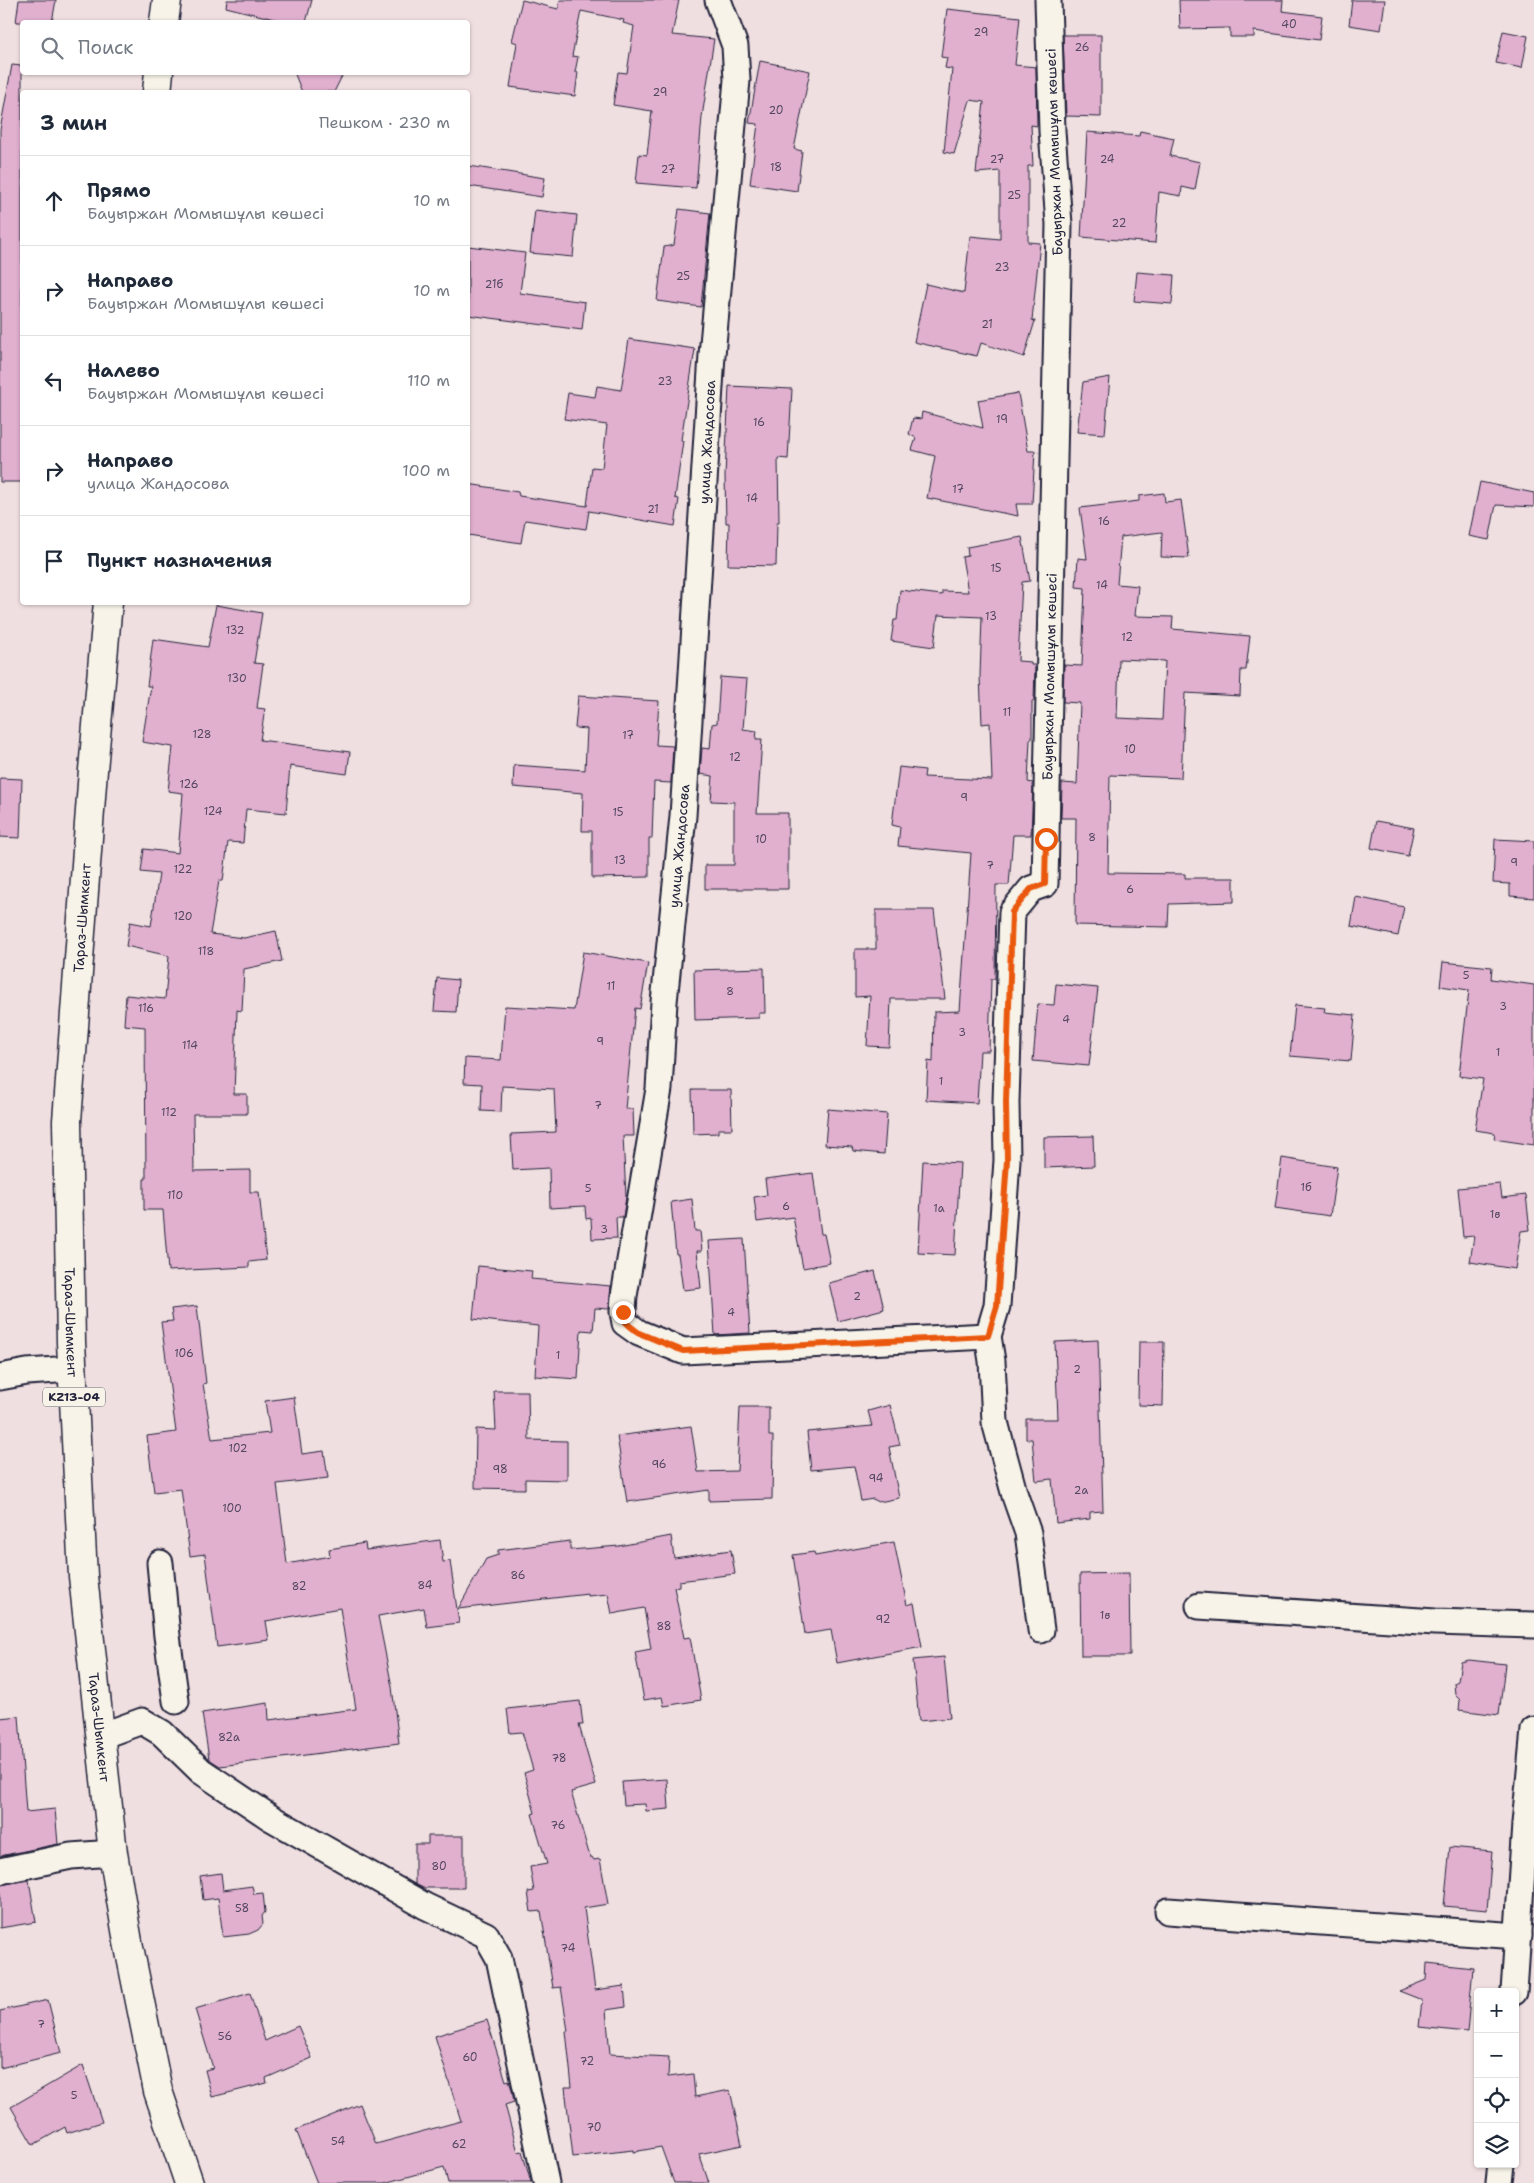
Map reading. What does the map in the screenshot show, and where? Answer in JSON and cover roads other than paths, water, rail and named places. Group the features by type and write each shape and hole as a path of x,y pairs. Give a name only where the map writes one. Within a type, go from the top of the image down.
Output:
{"main road":[{"path":"164,20 167,0"},
{"path":"157,90 159,75"},
{"name":"Тараз-Шымкент","path":"108,605 93,770 67,1121 72,1369 83,1576 113,1853 128,1942 158,2091 189,2183"}],"street":[{"name":"улица Жандосова","path":"718,0 735,46 737,80 712,355 684,806 664,1002 659,1089 624,1296 623,1312 626,1323 639,1333 683,1351 988,1336"},
{"name":"Бауыржан Момышұлы көшесі","path":"988,1336 997,1306 1007,1160 1006,1102 1012,912 1031,889 1045,884 1059,224 1052,131 1048,0"},
{"path":"988,1336 992,1361 995,1422 1015,1496 1028,1533 1041,1630"},
{"path":"0,1376 72,1369"},
{"path":"160,1563 176,1702"},
{"path":"1199,1606 1435,1622 1534,1624"},
{"path":"101,1736 142,1721 162,1733 201,1772 271,1818 424,1906 486,1935 500,1958 546,2183"},
{"path":"1514,1988 1525,1824 1534,1730"},
{"path":"0,1871 71,1856 113,1853"},
{"path":"1168,1911 1518,1936"},
{"path":"1499,2183 1501,2168"}]}
